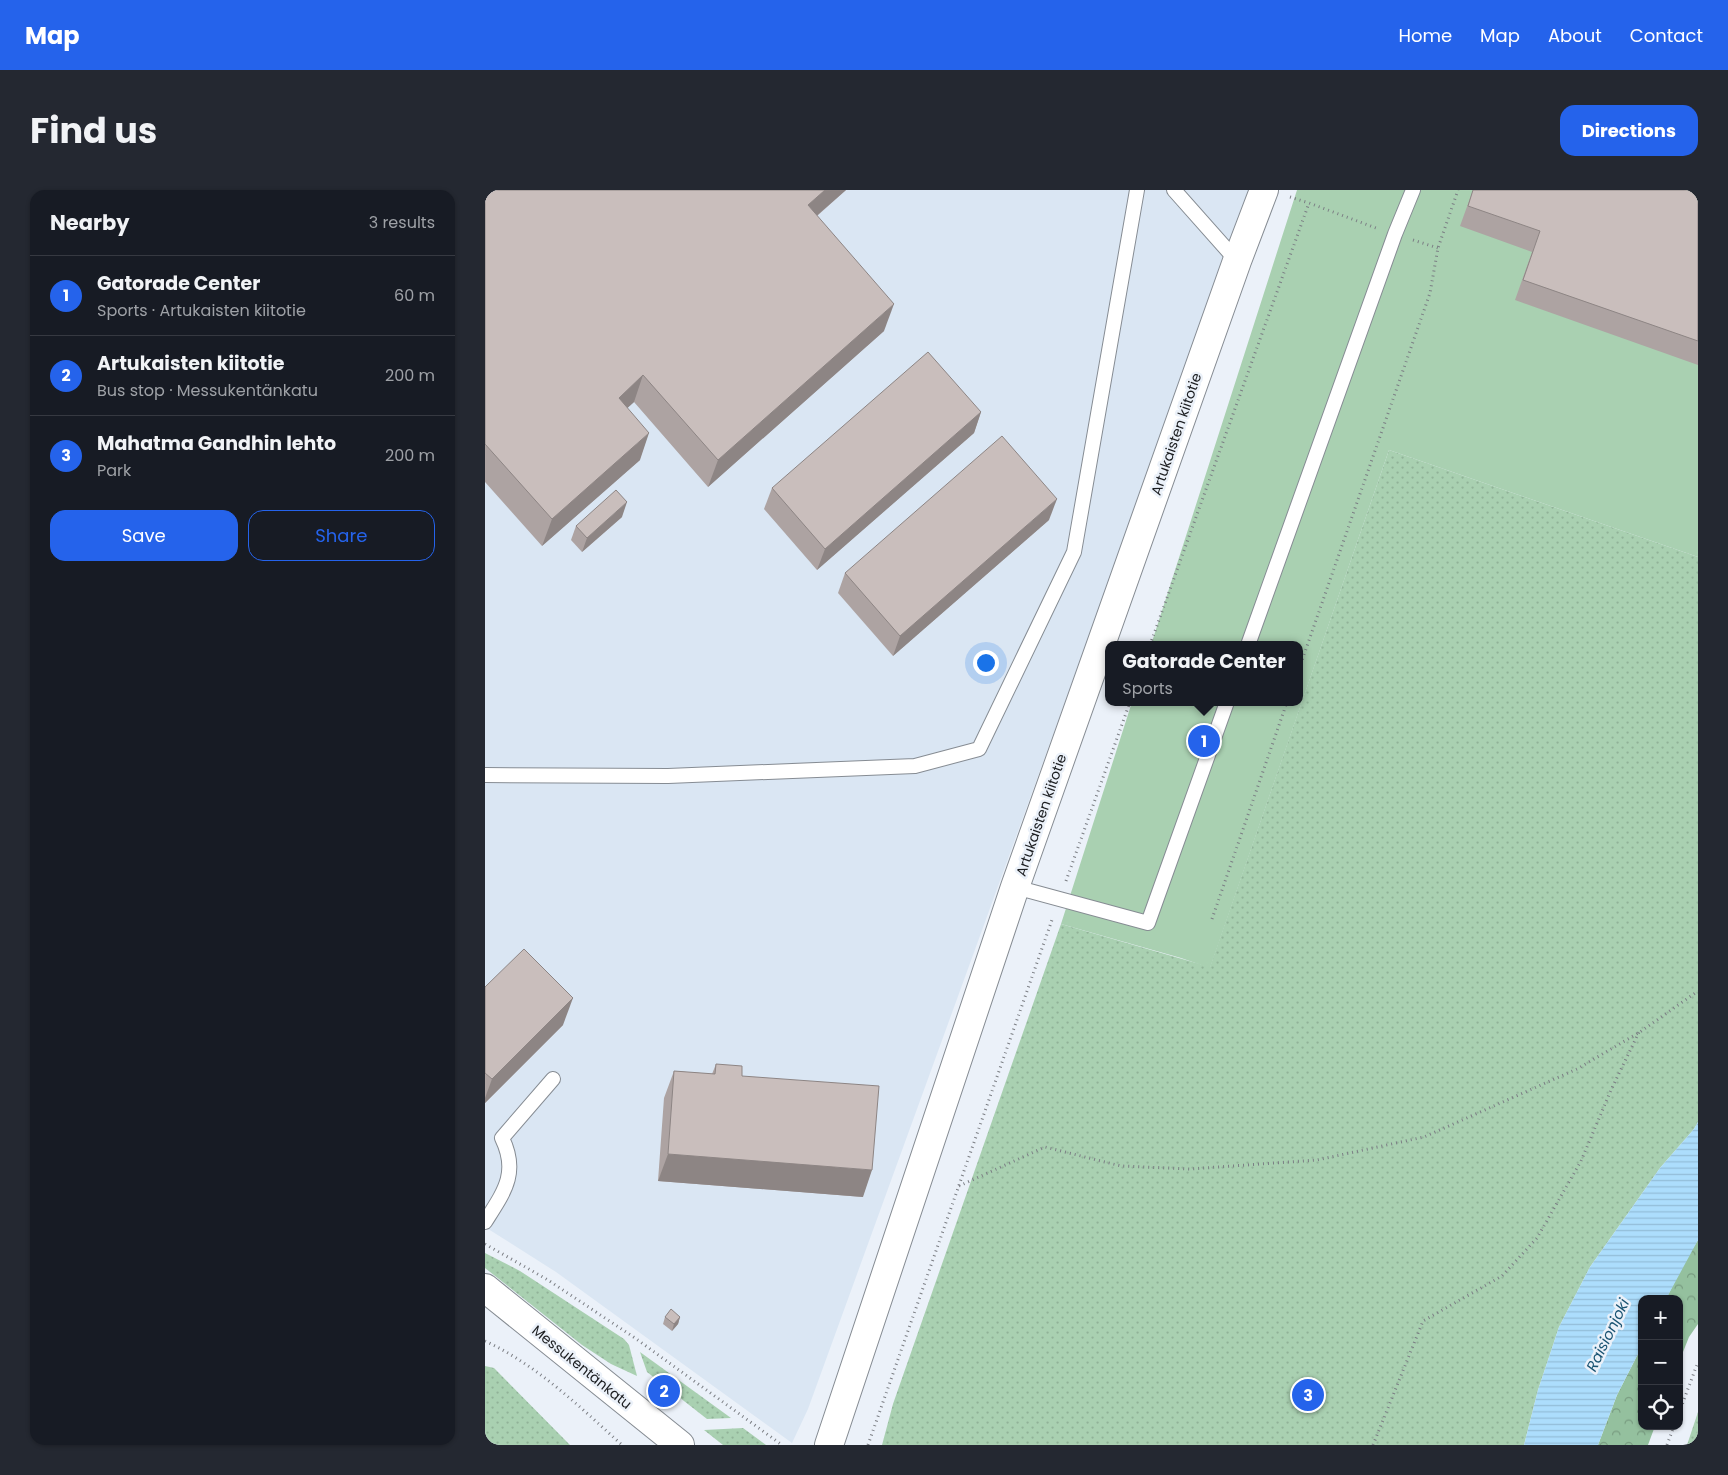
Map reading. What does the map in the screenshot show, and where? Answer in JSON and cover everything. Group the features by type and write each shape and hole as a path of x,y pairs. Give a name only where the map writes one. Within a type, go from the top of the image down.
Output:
{"street":[{"name":"Artukaisten kiitotie","path":"829,1445 1015,887 1237,261 1264,190"},
{"name":"Messukentänkatu","path":"485,1288 680,1445"}],"lane":[{"path":"485,775 668,776 915,766 979,749 1074,552 1137,190"},
{"path":"1174,190 1237,261"},
{"path":"1249,641 1395,234 1413,190"},
{"path":"1015,887 1148,922 1226,706"},
{"path":"485,1222 503,1193 510,1171 509,1152 502,1138 553,1079"}],"path":[{"path":"1303,658 1430,293 1438,248 1458,190"},
{"path":"1151,641 1309,203 1438,248"},
{"path":"868,1445 1128,706"},
{"path":"1212,919 1286,706"},
{"path":"959,1186 1045,1146 1121,1166 1190,1169 1317,1160 1425,1138 1577,1069 1640,1032 1698,991"},
{"path":"1373,1445 1423,1321 1502,1276 1537,1238 1581,1161 1611,1090 1640,1032"},
{"path":"485,1244 548,1280 635,1338 782,1445"},
{"path":"485,1341 500,1348 539,1374 583,1409 622,1445"},
{"path":"1683,1402 1698,1362"},
{"path":"1667,1445 1673,1430"}],"shaded area":[{"path":"485,190 1251,190 808,1409 792,1443 556,1272 485,1227"}],"green space":[{"path":"1297,190 1698,190 1698,557 1389,450 1303,699 1303,641 1152,641"},
{"path":"1389,450 1698,557 1698,1122 1660,1168 1590,1267 1559,1327 1538,1390 1524,1445 882,1445 893,1404 1061,924 1210,967 1300,706 1303,706 1303,698"},
{"path":"1131,706 1301,706 1210,968 1061,924"},
{"path":"1698,1240 1698,1324 1689,1337 1683,1352 1683,1295 1668,1295"},
{"path":"485,1253 520,1271 624,1339 629,1345 637,1376 611,1364 582,1345 485,1268"},
{"path":"640,1352 731,1418 707,1419 647,1372"},
{"path":"1638,1354 1638,1430 1654,1430 1648,1445 1598,1445 1617,1395"},
{"path":"485,1366 494,1368 570,1445 485,1445"},
{"path":"1698,1412 1698,1445 1687,1445"},
{"path":"743,1428 766,1445 723,1445 704,1430"}],"water":[{"name":"Raisionjoki","path":"1698,1122 1698,1240 1668,1295 1638,1295 1638,1354 1617,1395 1598,1445 1524,1445 1538,1390 1559,1327 1590,1267 1660,1168"}],"building":[{"path":"485,190 825,190 808,205 894,304 718,460 643,375 619,398 649,433 552,519 485,444"},
{"path":"1473,190 1698,190 1698,341 1523,280 1540,231 1468,206"},
{"path":"928,352 981,412 825,549 772,488"},
{"path":"1002,436 1057,499 900,636 845,573"},
{"path":"616,490 627,502 587,538 576,526"},
{"path":"524,949 573,998 492,1079 485,1073 485,987"},
{"path":"716,1064 742,1066 742,1076 879,1086 872,1170 668,1154 674,1071 715,1074"},
{"path":"671,1309 680,1317 674,1324 665,1317"}],"place":[{"name":"Gatorade Center","path":"1204,741"},
{"name":"Artukaisten kiitotie","path":"664,1391"},
{"name":"Mahatma Gandhin lehto","path":"1308,1395"}]}
